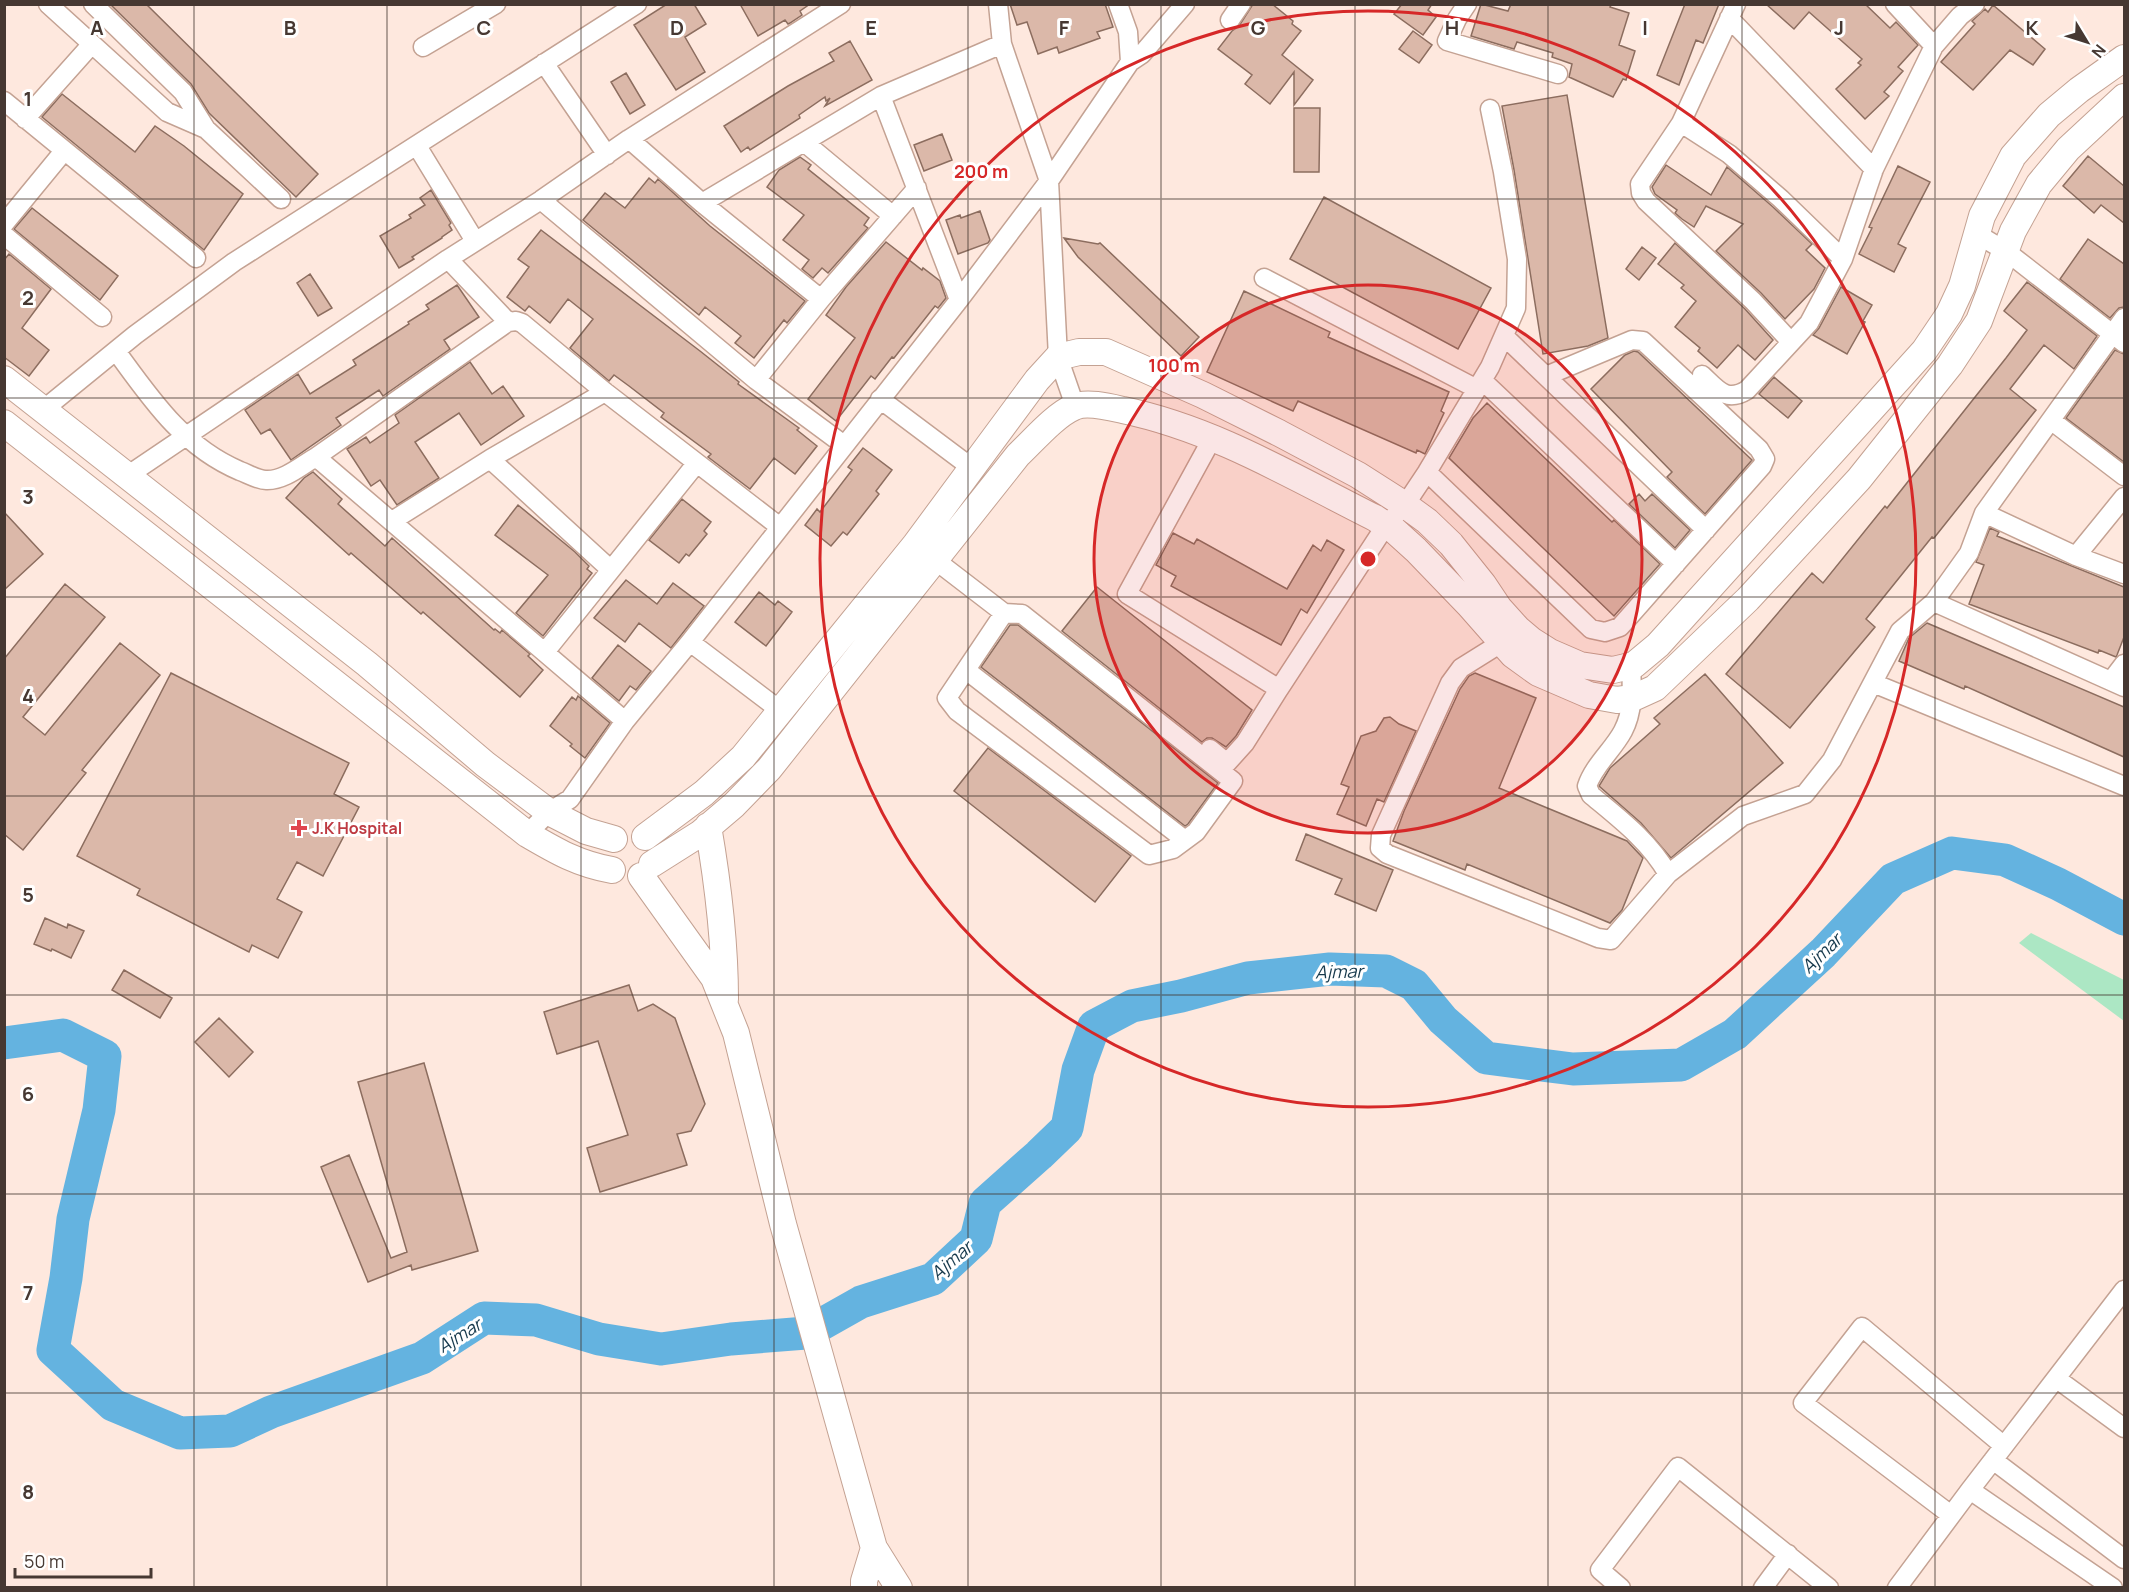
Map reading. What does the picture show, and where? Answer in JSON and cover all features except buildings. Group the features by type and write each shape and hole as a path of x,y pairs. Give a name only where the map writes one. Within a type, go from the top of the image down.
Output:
{"street":[{"path":"48,4 167,111 206,129"},
{"path":"93,4 183,92 206,129 281,199"},
{"path":"423,47 496,4"},
{"path":"43,410 116,351 234,262 637,4"},
{"path":"127,476 448,259 541,200 628,139 841,4"},
{"path":"998,4 1002,44 1048,181 1058,357 1075,406"},
{"path":"1118,4 1128,32 1130,62"},
{"path":"538,840 562,811 625,721 690,642 958,300 1048,181 1130,62 1142,54 1185,4"},
{"path":"1230,21 1241,4"},
{"path":"1467,4 1447,41 1557,74"},
{"path":"1895,4 1934,46"},
{"path":"1702,375 1724,395 1738,396 1747,390 1809,323 1843,259 1874,169 1934,46 1960,16 1975,4"},
{"path":"1791,342 1753,301 1677,231 1646,201 1641,193 1640,184 1681,123 1732,11 1874,169"},
{"path":"702,203 881,96 1002,44"},
{"path":"25,119 91,45"},
{"path":"2124,58 2049,115 2013,156 1982,216 1962,286 1949,314 1924,351 1658,645 1631,665 1613,670 1580,665 1550,652 1531,640 1510,636 1461,668 1450,683 1381,835 1380,848 1387,854 1587,934 1611,940 1668,874 1743,816 1805,794 1832,760 1900,631 1934,602 1968,553 1984,513 2052,421 2119,339 2124,318"},
{"path":"544,63 607,155"},
{"path":"881,96 958,300"},
{"path":"4,423 538,840 569,858 593,867 612,870 626,878 646,870 708,826 734,805 776,761 1018,455 1044,429 1075,406 1101,405 1143,414 1213,437 1386,525 1490,614 1510,636 1513,655 1538,673 1589,694 1617,700 1633,698 1655,688 1748,599 1859,479 1966,344 1979,321 2007,252 2013,231 2039,184 2068,148 2124,97"},
{"path":"4,101 196,258"},
{"path":"1064,636 1227,763 1245,743 1386,525 1405,505 1427,472 1480,385 1516,308 1517,259 1490,109"},
{"path":"1681,123 1729,154 1781,199 1843,259"},
{"path":"628,139 702,203 821,299"},
{"path":"804,142 893,216"},
{"path":"417,146 475,242"},
{"path":"4,224 64,151"},
{"path":"756,380 821,299 917,188"},
{"path":"541,200 756,380 844,445"},
{"path":"1977,234 2007,252 2119,339"},
{"path":"4,235 102,317"},
{"path":"448,259 508,322"},
{"path":"1264,278 1480,385 1676,564"},
{"path":"116,351 158,408 185,437 233,468 267,480 283,476 316,457 508,322 516,321 522,323 696,464 780,527"},
{"path":"1504,336 1706,530"},
{"path":"1427,472 1591,629 1605,632 1620,627 1762,466 1765,459 1759,449 1643,341 1632,340 1546,376"},
{"path":"645,837 704,793 743,757 915,545 1037,381 1058,357 1079,352 1106,352 1203,395 1358,475 1427,521 1451,544 1483,584 1490,614"},
{"path":"4,379 367,664 485,764 601,836 614,839"},
{"path":"392,521 490,459 605,392"},
{"path":"880,399 972,468"},
{"path":"2052,421 2124,476"},
{"path":"1213,437 1127,594 1279,689"},
{"path":"316,457 625,721"},
{"path":"490,459 611,570"},
{"path":"545,652 696,464"},
{"path":"2076,556 2124,497"},
{"path":"1984,513 2076,556 2124,574"},
{"path":"915,545 1004,613 1022,614 1233,781 1196,832 1173,849 1149,855 957,711 947,698 1004,613"},
{"path":"1934,602 2118,684 2124,664"},
{"path":"690,642 782,711"},
{"path":"1631,665 1633,698 1624,730 1591,775 1587,786 1592,795 1647,844 1658,856 1668,874"},
{"path":"966,670 1185,840"},
{"path":"1873,683 2124,786"},
{"path":"708,826 720,898 725,964 725,1007"},
{"path":"612,870 607,855 608,848 614,839 631,831 645,837 653,849 646,870"},
{"path":"646,870 714,978 736,1033 783,1224 874,1548 899,1587"},
{"path":"1898,1587 2124,1290"},
{"path":"1951,1515 1803,1403 1862,1328 1999,1453 2124,1559"},
{"path":"2057,1379 2124,1428"},
{"path":"1621,1587 1600,1570 1678,1467 1829,1587"},
{"path":"1970,1490 2113,1587"},
{"path":"864,1587 874,1548"},
{"path":"1763,1587 1788,1554"}],"green space":[{"path":"2031,933 2124,980 2124,1021 2019,943"}],"waterway":[{"name":"Ajmar","path":"4,1043 63,1035 105,1056 99,1110 73,1219 66,1278 53,1350 113,1405 180,1433 230,1431 271,1412 422,1358 484,1318 536,1320 599,1339 661,1349 731,1339 806,1333 861,1302 933,1279 976,1239 985,1203 1067,1128 1078,1070 1094,1026 1132,1006 1248,978 1330,969 1386,971 1414,985 1443,1020 1486,1058 1573,1069 1681,1065 1735,1034 1823,953 1893,879 1952,853 2005,860 2058,884 2124,919"}],"place":[{"name":"J.K Hospital","path":"299,828"}]}
